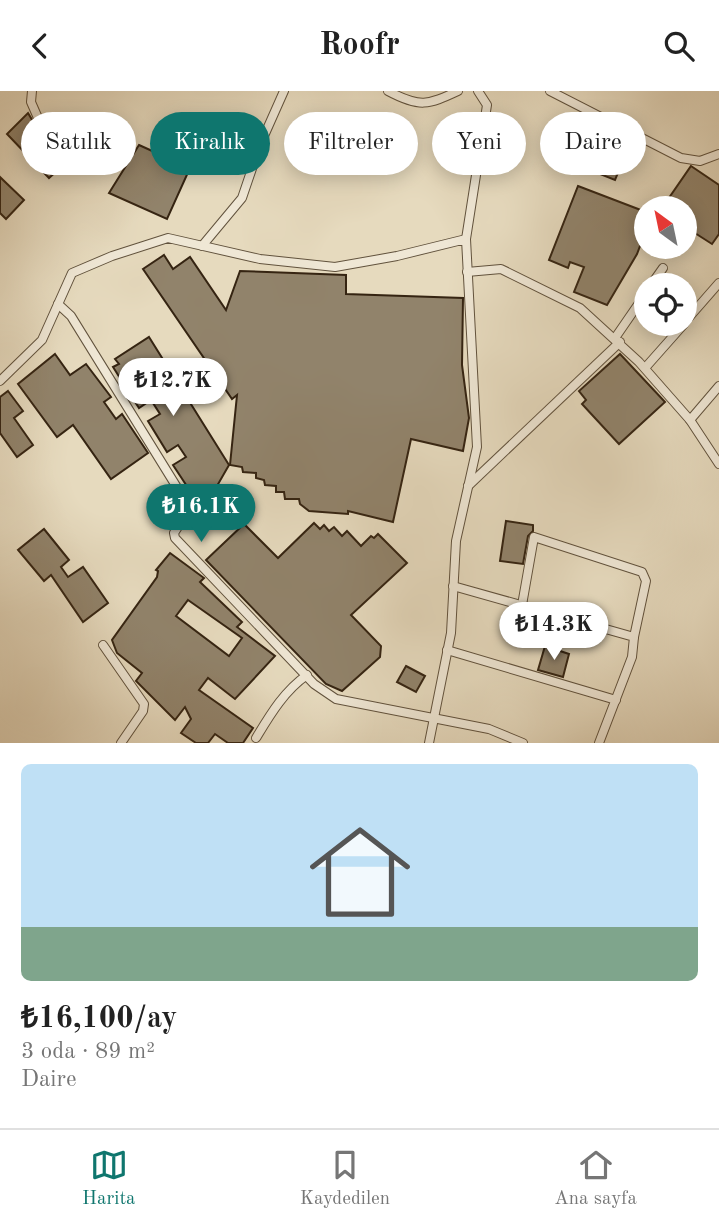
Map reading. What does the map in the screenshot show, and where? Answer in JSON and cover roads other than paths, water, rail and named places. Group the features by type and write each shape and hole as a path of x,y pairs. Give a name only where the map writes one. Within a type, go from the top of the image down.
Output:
{"street":[{"path":"32,91 31,102 35,112"},
{"path":"202,246 242,198 260,145 284,91"},
{"path":"388,91 401,98 429,104 458,91"},
{"path":"429,743 451,633 456,541 477,447 466,239 487,105 478,91"},
{"path":"550,91 681,159 700,161 719,154"},
{"path":"0,381 42,341 72,273 168,238 260,259 335,267 397,256 466,239"},
{"path":"659,273 663,268"},
{"path":"467,272 500,269 580,308 645,368 690,420 719,464"},
{"path":"697,308 719,283"},
{"path":"58,304 71,316 186,502 186,514 177,527 175,538 327,694 336,699 489,729 523,743"},
{"path":"468,486 617,340 634,312"},
{"path":"645,368 673,336"},
{"path":"690,420 719,386"},
{"path":"523,605 534,537 642,572 646,581 632,657 599,743"},
{"path":"453,586 634,637"},
{"path":"103,645 144,704 143,711 121,743"},
{"path":"447,650 615,700"},
{"path":"256,738 280,701 307,675"}]}
